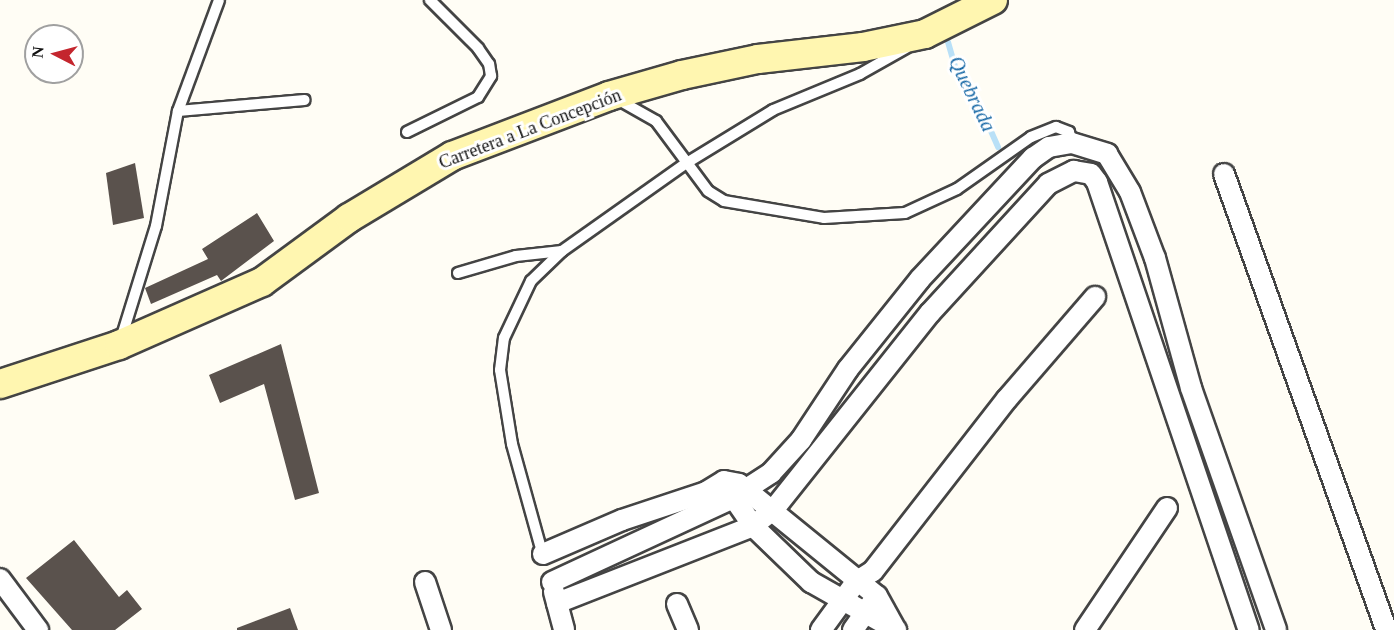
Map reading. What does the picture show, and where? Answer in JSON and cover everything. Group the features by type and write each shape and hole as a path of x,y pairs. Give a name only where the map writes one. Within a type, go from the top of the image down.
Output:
{"main road":[{"name":"Carretera a La Concepción","path":"0,384 119,345 262,282 349,218 452,156 609,96 758,59 863,47 925,34 993,0"}],"street":[{"path":"552,582 771,473 801,440 848,369 920,279 1033,158 1049,147 1072,143 1107,154 1130,192 1155,258 1191,388 1276,630"},
{"path":"557,603 640,568 753,526 774,509 930,313 1048,184 1074,171 1091,174 1249,630"},
{"path":"1224,174 1386,630"},
{"path":"821,630 856,582 873,571 1007,399 1095,297"},
{"path":"734,490 753,526 811,582 842,602 858,622 895,629"},
{"path":"564,630 542,550 706,492 734,490 774,509 856,582 877,596"},
{"path":"1085,630 1167,508"},
{"path":"622,520 640,568"},
{"path":"873,571 877,596 895,629"},
{"path":"0,579 38,630"},
{"path":"425,582 441,630"},
{"path":"858,622 877,596"},
{"path":"677,604 688,630"}],"lane":[{"path":"119,345 156,226 178,111 219,0"},
{"path":"407,132 478,97 491,76 489,64 478,48 430,0"},
{"path":"542,550 512,444 500,370 504,338 514,310 531,281 562,251 685,164 773,110 860,74 925,34"},
{"path":"609,96 636,107 656,121 685,164 708,191 724,201 824,218 861,218 915,208 957,189 1031,136 1056,127 1069,132 1072,143"},
{"path":"178,111 305,99"},
{"path":"458,273 516,256 562,251"}],"building":[{"path":"135,163 144,218 113,225 106,173"},
{"path":"257,213 274,241 221,281 217,275 151,304 145,288 208,259 202,249"},
{"path":"281,344 319,493 295,500 264,384 220,403 209,375"},
{"path":"74,540 119,597 127,590 142,609 115,630 72,630 26,578"},
{"path":"290,608 298,630 237,630 237,628"}],"waterway":[{"name":"Quebrada","path":"948,42 955,67 975,95 998,147"}]}
